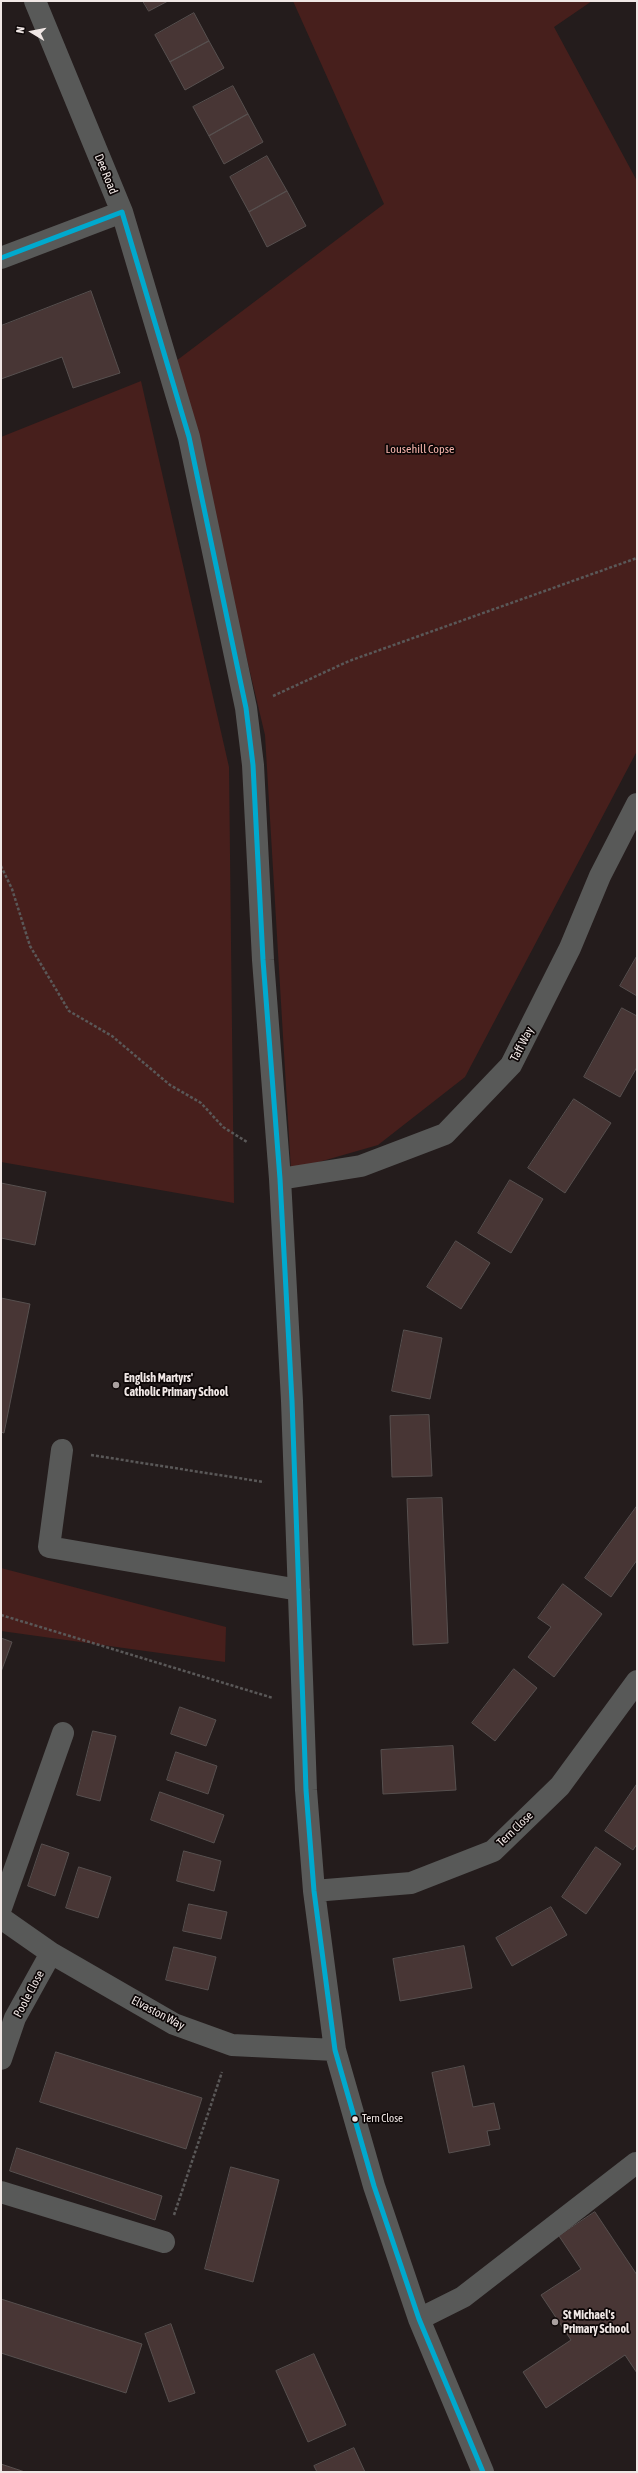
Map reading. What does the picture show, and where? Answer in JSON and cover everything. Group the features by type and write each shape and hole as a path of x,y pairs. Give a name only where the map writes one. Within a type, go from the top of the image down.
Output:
{"street":[{"name":"Dee Road","path":"35,1 122,212 189,437 246,708 253,765 263,960 280,1179 295,1486 306,1790 314,1891 335,2050 374,2186 418,2319 483,2472"},
{"path":"1,258 122,212"},
{"name":"Taff Way","path":"280,1179 361,1166 445,1134 511,1066 570,948 600,876 637,804"},
{"path":"62,1450 49,1547 299,1590"},
{"name":"Tern Close","path":"314,1891 411,1882 493,1851 560,1786 637,1680"},
{"path":"1,1908 62,1733"},
{"name":"Elvaston Way","path":"1,1918 51,1953 174,2024 232,2045 335,2050"},
{"name":"Poole Close","path":"1,2059 15,2018 51,1953"},
{"path":"418,2319 463,2297 636,2163"},
{"path":"1,2192 164,2242"}],"path":[{"path":"246,708 349,661 637,558"},
{"path":"1,866 12,889 30,946 70,1011 112,1036 170,1085 201,1103 223,1127 265,1153 280,1179"},
{"path":"62,1450 295,1486"},
{"path":"1,1616 304,1708"},
{"path":"164,2242 232,2045"}],"green space":[{"name":"Lousehill Copse","path":"293,1 592,1 554,27 637,181 637,751 465,1077 378,1145 291,1170 265,735 176,361 384,204"},
{"path":"141,381 229,767 234,1203 1,1162 1,437"},
{"path":"1,1568 226,1627 225,1662 1,1631"}],"building":[{"path":"143,1 168,1 149,11"},
{"path":"194,13 209,41 170,62 155,35"},
{"path":"209,41 224,68 185,90 170,62"},
{"path":"233,86 248,114 209,136 193,107"},
{"path":"248,114 263,142 224,164 209,136"},
{"path":"267,156 287,191 249,212 230,177"},
{"path":"287,191 306,226 267,247 249,212"},
{"path":"91,291 120,373 73,388 62,357 1,379 1,326"},
{"path":"637,956 637,996 620,986"},
{"path":"622,1008 637,1016 637,1067 620,1097 584,1077"},
{"path":"574,1099 611,1123 565,1193 528,1168"},
{"path":"510,1180 543,1199 511,1253 478,1233"},
{"path":"1,1183 46,1192 35,1245 1,1238"},
{"path":"456,1241 490,1263 461,1309 427,1287"},
{"path":"1,1298 30,1304 4,1433 1,1432"},
{"path":"404,1330 442,1338 430,1399 392,1391"},
{"path":"429,1415 432,1476 392,1477 390,1416"},
{"path":"442,1498 448,1643 413,1645 407,1499"},
{"path":"637,1506 637,1560 611,1597 585,1578"},
{"path":"563,1584 602,1614 554,1677 528,1657 551,1627 538,1618"},
{"path":"1,1638 12,1642 1,1672"},
{"path":"514,1669 537,1688 495,1741 472,1723"},
{"path":"180,1707 216,1720 206,1746 171,1734"},
{"path":"93,1731 116,1736 100,1801 77,1795"},
{"path":"453,1746 456,1790 383,1794 381,1750"},
{"path":"176,1752 217,1766 208,1794 167,1780"},
{"path":"637,1784 637,1844 633,1850 605,1831"},
{"path":"160,1792 224,1815 214,1843 151,1820"},
{"path":"42,1844 69,1853 55,1896 28,1886"},
{"path":"596,1847 621,1864 586,1914 562,1897"},
{"path":"184,1851 221,1861 214,1891 177,1881"},
{"path":"79,1867 111,1877 98,1918 66,1908"},
{"path":"189,1904 227,1912 221,1939 183,1931"},
{"path":"551,1907 567,1935 512,1966 496,1938"},
{"path":"464,1946 472,1988 400,2001 393,1959"},
{"path":"174,1947 216,1957 208,1990 166,1980"},
{"path":"56,2052 202,2098 186,2149 40,2102"},
{"path":"464,2066 473,2107 494,2103 500,2129 487,2131 490,2145 449,2153 432,2073"},
{"path":"17,2148 162,2196 155,2220 10,2171"},
{"path":"231,2167 279,2180 253,2282 205,2269"},
{"path":"595,2212 637,2275 637,2373 625,2355 546,2408 523,2372 571,2340 541,2295 581,2269 559,2236"},
{"path":"1,2299 142,2344 126,2393 1,2353"},
{"path":"171,2324 195,2393 169,2402 145,2334"},
{"path":"314,2354 346,2425 308,2442 276,2371"},
{"path":"354,2448 365,2472 317,2472 314,2466"},
{"path":"1,2464 25,2472 1,2472"}],"transit line":[{"path":"1,258 122,212 189,437 246,708 253,765 263,960 280,1179 292,1401 306,1790 314,1891 335,2050 374,2186 419,2319 483,2472"}],"place":[{"name":"English Martyrs' Catholic Primary School","path":"116,1385"},
{"name":"Tern Close","path":"355,2119"},
{"name":"St Michael's Primary School","path":"555,2322"}]}
